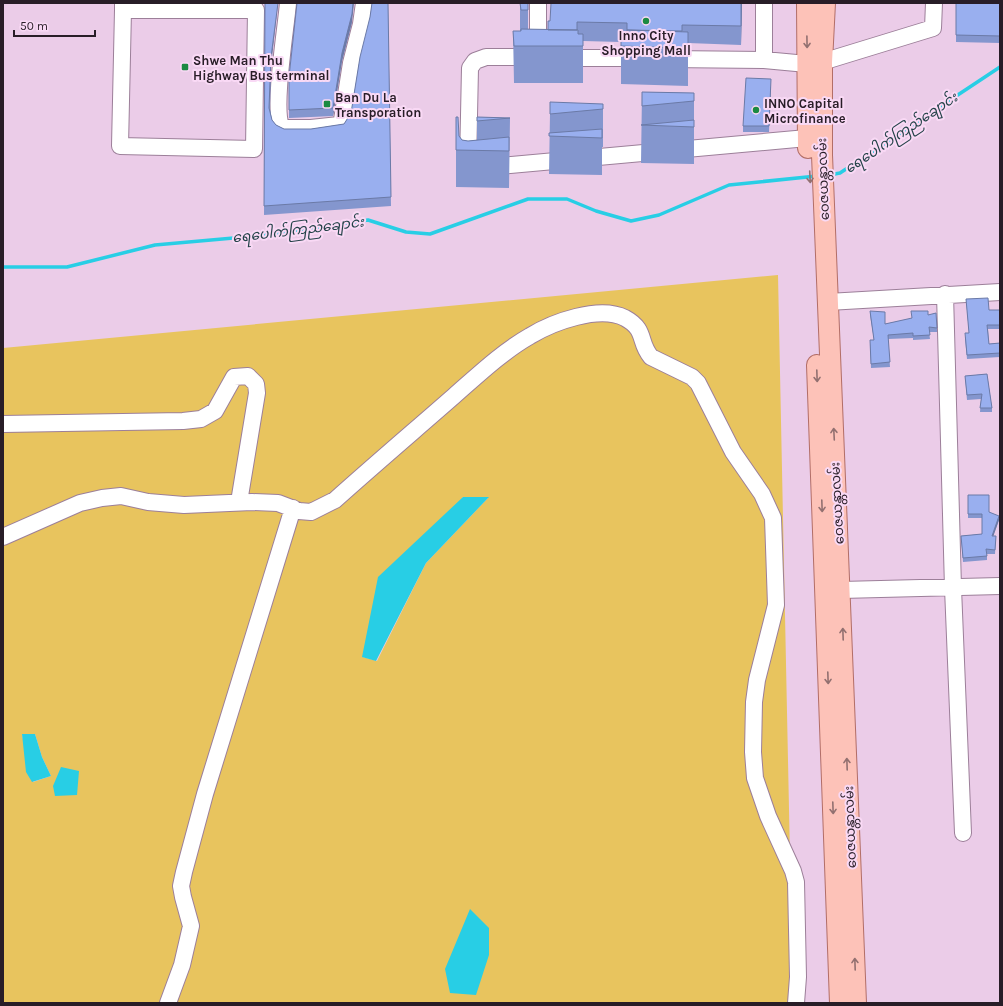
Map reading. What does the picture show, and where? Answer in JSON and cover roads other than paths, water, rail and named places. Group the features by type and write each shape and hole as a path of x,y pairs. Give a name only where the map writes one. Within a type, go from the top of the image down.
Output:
{"main road":[{"name":"ဝေဇယန္တာလမ်း","path":"807,3 815,63 815,147 840,1003"},
{"name":"ဝေဇယန္တာလမ်း","path":"815,63 825,3"},
{"name":"ဝေဇယန္တာလမ်း","path":"817,196 828,302 841,590 856,1003"}],"street":[{"path":"288,3 278,102 279,122 284,128 311,128 339,125 342,120 351,63 361,24 364,3"},
{"path":"538,3 538,57"},
{"path":"764,3 764,60"},
{"path":"815,147 467,168 470,68 476,61 486,57 764,60 815,63 933,28 934,3"},
{"path":"123,6 256,10 254,149 120,146 123,6"},
{"path":"828,302 1000,292"},
{"path":"945,294 953,588 963,834"},
{"path":"3,538 80,503 102,498 121,496 148,502 184,504 239,502 278,503 311,512 335,500 506,352 530,336 558,322 591,314 615,314 635,325 642,336 647,353 651,357 681,372 698,383 733,452 762,494 773,518 776,605 757,680 754,702 753,752 755,778 768,816 796,882 798,977 796,1003"},
{"path":"3,424 183,421 201,419 215,411 234,377 248,376 256,384 257,394 239,502"},
{"path":"168,1003 182,965 191,926 183,897 182,886 184,872 206,794 293,508"},
{"path":"841,590 1000,586"}],"water":[{"path":"463,497 489,497 426,563 376,661 362,657 378,577"},
{"path":"22,734 35,734 42,757 51,776 32,782 26,772"},
{"path":"61,767 79,771 77,795 55,796 53,786"},
{"path":"470,909 489,928 489,955 476,995 450,993 445,969"}],"waterway":[{"name":"ရေပေါက်ကြည်ချောင်း","path":"829,175 840,173 1000,67"},
{"name":"ရေပေါက်ကြည်ချောင်း","path":"3,267 67,267 155,245 256,236 368,220 406,232 430,234 528,199 567,199 596,211 631,221 659,215 729,185 817,176"}],"place":[{"name":"Inno City Shopping Mall","path":"646,21"},
{"name":"Shwe Man Thu Highway Bus terminal","path":"185,67"},
{"name":"Ban Du La Transporation","path":"327,104"},
{"name":"INNO Capital Microfinance","path":"756,110"}]}
